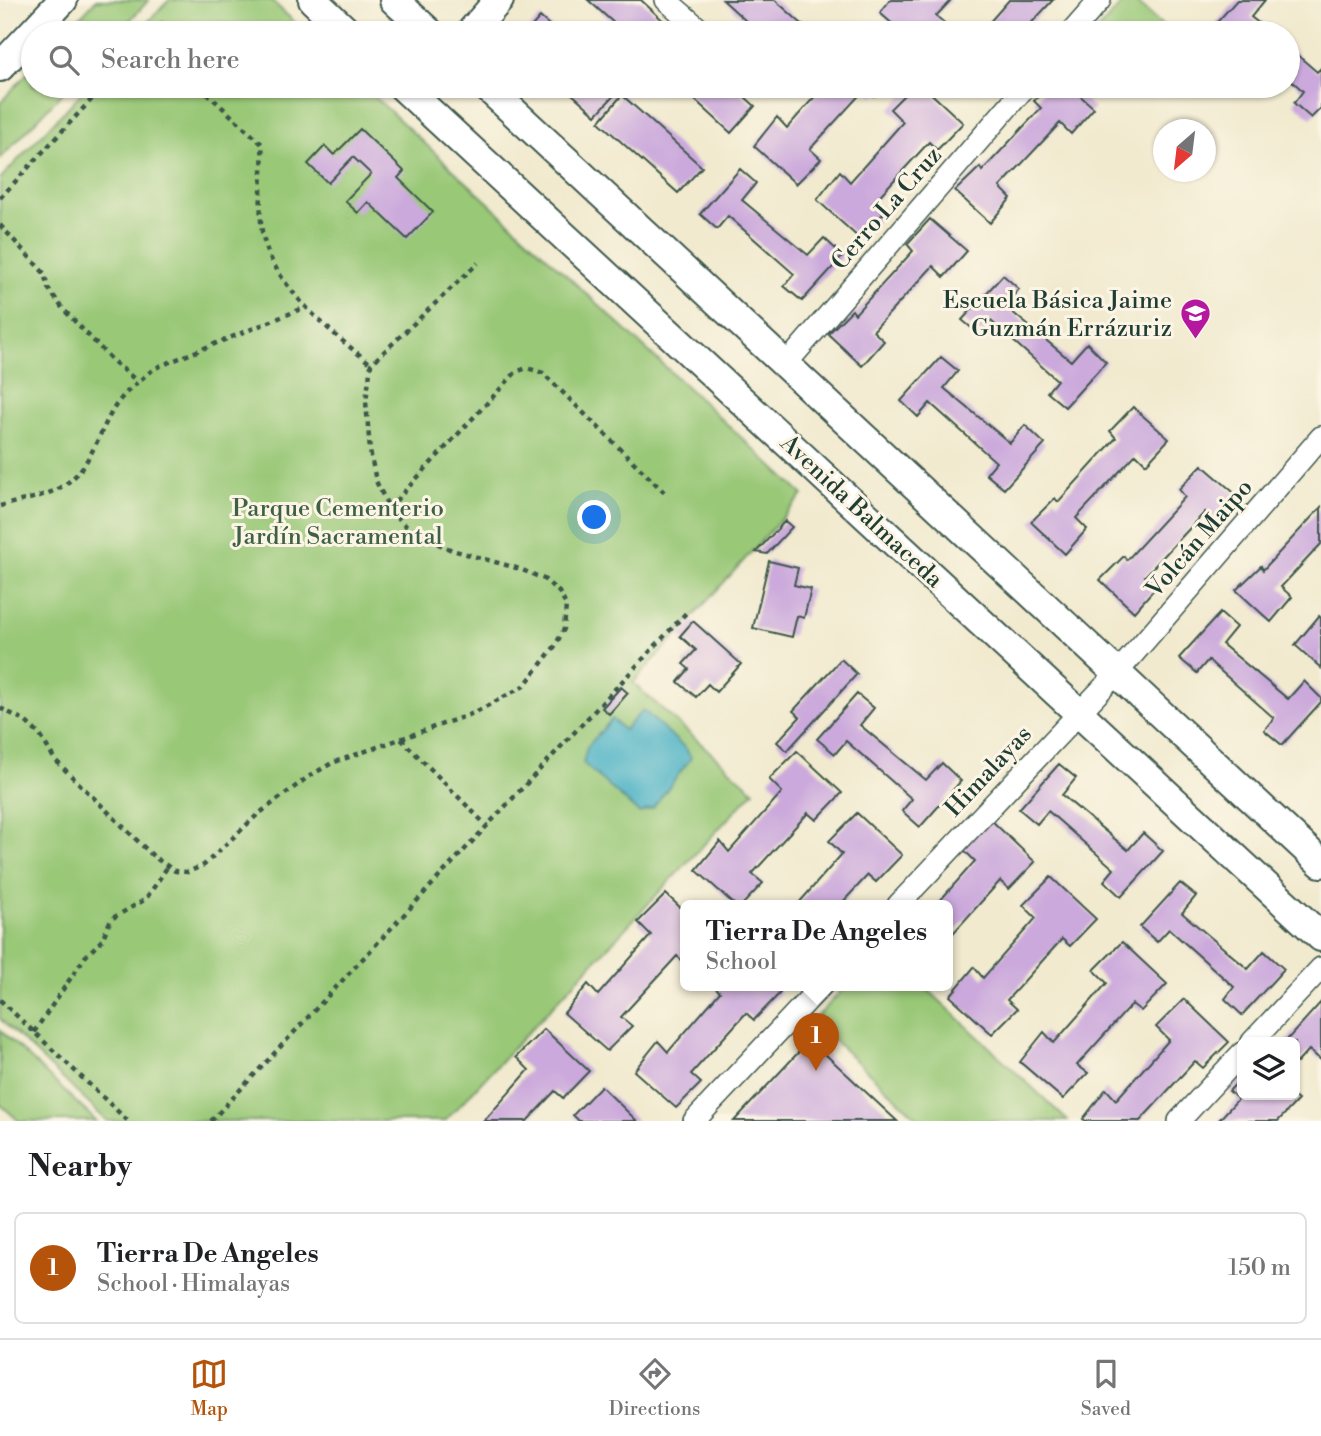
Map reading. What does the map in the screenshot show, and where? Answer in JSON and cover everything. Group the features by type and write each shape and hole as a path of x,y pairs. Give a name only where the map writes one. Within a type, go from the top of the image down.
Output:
{"street":[{"path":"43,21 63,0"},
{"path":"313,0 335,21"},
{"path":"394,0 417,21"},
{"path":"481,21 499,0"},
{"path":"666,0 690,21"},
{"path":"1082,21 1100,0"},
{"path":"0,67 21,45"},
{"name":"Avenida Balmaceda","path":"423,98 1321,937"},
{"path":"499,98 1321,863"},
{"name":"Cerro La Cruz","path":"786,364 1016,98"},
{"name":"Volcán Maipo","path":"1117,673 1321,438"},
{"name":"Himalayas","path":"903,900 1117,673"},
{"path":"1257,1037 1321,968"},
{"path":"694,1121 816,991"},
{"path":"1179,1121 1237,1058"}],"path":[{"path":"0,198 93,98"},
{"path":"212,98 262,144 262,234 277,268 325,328 371,364"},
{"path":"0,225 44,273 48,288 63,309 113,361 137,381"},
{"path":"0,708 24,720 40,735 55,760 154,857 175,871 188,872 204,865 257,815 308,777 332,763 474,713 524,686 555,646 564,629 566,605 559,592 544,579 520,569 453,550 406,526 389,508 376,481 370,452 366,401 371,364 478,263"},
{"path":"0,506 53,492 69,482 117,404 137,381 155,368 181,355 306,307"},
{"path":"389,508 516,372 527,368 543,373 664,492"},
{"path":"211,1121 685,613"},
{"path":"401,739 487,826"},
{"path":"34,1032 85,957 102,940 111,919 146,899 168,866"},
{"path":"0,1000 128,1121"}],"green space":[{"path":"96,0 149,0 129,21 76,21"},
{"path":"169,0 271,0 293,21 149,21"},
{"path":"1125,0 1134,0 1158,21 1106,21"},
{"path":"21,80 21,98 58,98 0,159 0,103"},
{"name":"Parque Cementerio Jardín Sacramental","path":"77,98 376,98 803,495 633,683 754,791 445,1121 107,1121 0,1019 0,179"},
{"path":"841,991 929,991 1068,1121 921,1121 813,1021"},
{"path":"0,1030 96,1121 19,1121 0,1104"}],"water":[{"path":"643,710 686,749 691,758 653,808 639,813 583,763 587,747 612,719 624,730"}],"building":[{"path":"588,0 641,0 664,21 612,21"},
{"path":"723,0 775,0 799,21 746,21"},
{"path":"890,0 951,0 936,16 942,21 889,21 880,13"},
{"path":"1009,0 1053,0 1033,21 991,21"},
{"path":"1237,0 1265,0 1251,17 1256,21 1218,21"},
{"path":"1300,57 1317,72 1321,68 1321,108 1311,118 1294,103 1303,91 1300,88"},
{"path":"577,98 612,98 596,115"},
{"path":"619,98 625,98 702,167 678,193 599,122"},
{"path":"693,98 746,98 755,106 731,133"},
{"path":"813,98 857,98 810,149 821,159 796,184 754,146 777,117 787,128"},
{"path":"901,98 936,98 963,123 937,150 929,142 873,203 884,213 859,238 817,200 840,171 850,182 903,122 890,109"},
{"path":"1037,98 1083,98 1094,108 1071,134 1060,123 1000,187 1011,198 990,223 955,191 980,167 982,171 1041,108 1034,101"},
{"path":"360,129 404,171 398,178 433,212 407,239 368,202 358,213 345,201 371,174 353,157 328,183 308,164 325,146 334,155"},
{"path":"740,169 756,183 742,200 808,255 824,238 843,256 802,301 784,286 794,274 728,216 717,229 700,214"},
{"path":"930,219 967,251 944,277 933,266 873,331 884,341 862,366 828,334 852,310 855,314 913,251 907,244"},
{"path":"1003,275 1019,289 1005,306 1071,361 1087,343 1106,362 1065,407 1047,392 1057,380 991,321 980,335 962,320"},
{"path":"941,357 958,371 944,388 1010,443 1025,425 1045,444 1004,489 986,474 996,462 930,403 918,417 901,401"},
{"path":"1133,407 1169,439 1146,464 1136,454 1076,518 1087,529 1065,554 1031,522 1055,498 1058,502 1116,438 1110,431"},
{"path":"1202,465 1239,497 1215,522 1205,512 1145,576 1156,587 1134,612 1100,580 1124,556 1127,560 1185,497 1179,489"},
{"path":"1321,507 1321,544 1281,587 1292,597 1271,622 1236,590 1261,566 1263,570"},
{"path":"785,521 792,527 767,554 756,552"},
{"path":"769,561 798,568 794,585 811,589 804,618 797,616 792,637 753,628"},
{"path":"1220,613 1236,627 1222,644 1288,699 1304,681 1321,698 1321,702 1282,745 1264,730 1274,718 1208,660 1197,673 1179,658"},
{"path":"1319,616 1321,618 1321,668 1295,645"},
{"path":"693,621 741,664 716,692 708,684 696,697 678,682 689,669 683,664 696,650 680,636"},
{"path":"841,659 857,674 787,751 777,742 800,717 793,711"},
{"path":"621,687 628,693 609,714 602,708"},
{"path":"857,694 874,708 860,725 926,780 942,763 961,781 920,827 902,811 912,799 846,741 835,754 817,739"},
{"path":"797,751 842,793 816,820 808,813 752,874 763,883 747,900 729,900 696,870 720,841 729,852 782,792 769,779"},
{"path":"1059,764 1076,778 1062,795 1128,850 1143,833 1163,851 1121,897 1104,881 1114,869 1048,811 1037,824 1019,809"},
{"path":"857,813 902,855 876,882 868,875 845,900 801,900 842,854 829,841"},
{"path":"990,819 1035,862 1009,889 1000,881 953,933 953,900 940,900 975,861 962,848"},
{"path":"1051,877 1096,919 1070,946 1062,939 1007,1000 1017,1009 992,1034 950,996 974,967 983,978 1036,918 1023,905"},
{"path":"1180,883 1196,896 1182,913 1248,969 1264,951 1284,969 1242,1015 1225,999 1234,987 1169,929 1157,942 1140,927"},
{"path":"666,894 680,907 680,959 677,956 621,1017 632,1026 607,1051 564,1013 588,984 598,995 651,935 638,922"},
{"path":"1122,942 1167,984 1141,1011 1132,1004 1077,1065 1088,1073 1063,1099 1020,1062 1044,1032 1054,1043 1107,983 1094,970"},
{"path":"720,992 780,993 754,1020 746,1013 691,1074 701,1083 676,1108 634,1071 658,1041 668,1052"},
{"path":"1184,999 1229,1042 1203,1068 1195,1061 1140,1121 1083,1119 1106,1089 1116,1100 1169,1040 1156,1027"},
{"path":"1321,1002 1321,1060 1309,1050 1300,1060 1300,1037 1290,1037"},
{"path":"544,1029 589,1071 563,1098 555,1091 527,1121 484,1121 529,1070 516,1057"},
{"path":"810,1040 897,1121 734,1121"},
{"path":"1237,1082 1237,1098 1229,1091"},
{"path":"601,1086 637,1121 579,1121 573,1115"},
{"path":"1237,1100 1298,1100 1278,1121 1218,1121"}],"place":[{"name":"Escuela Básica Jaime Guzmán Errázuriz","path":"1195,341"},
{"name":"Tierra De Angeles","path":"816,1071"}]}
